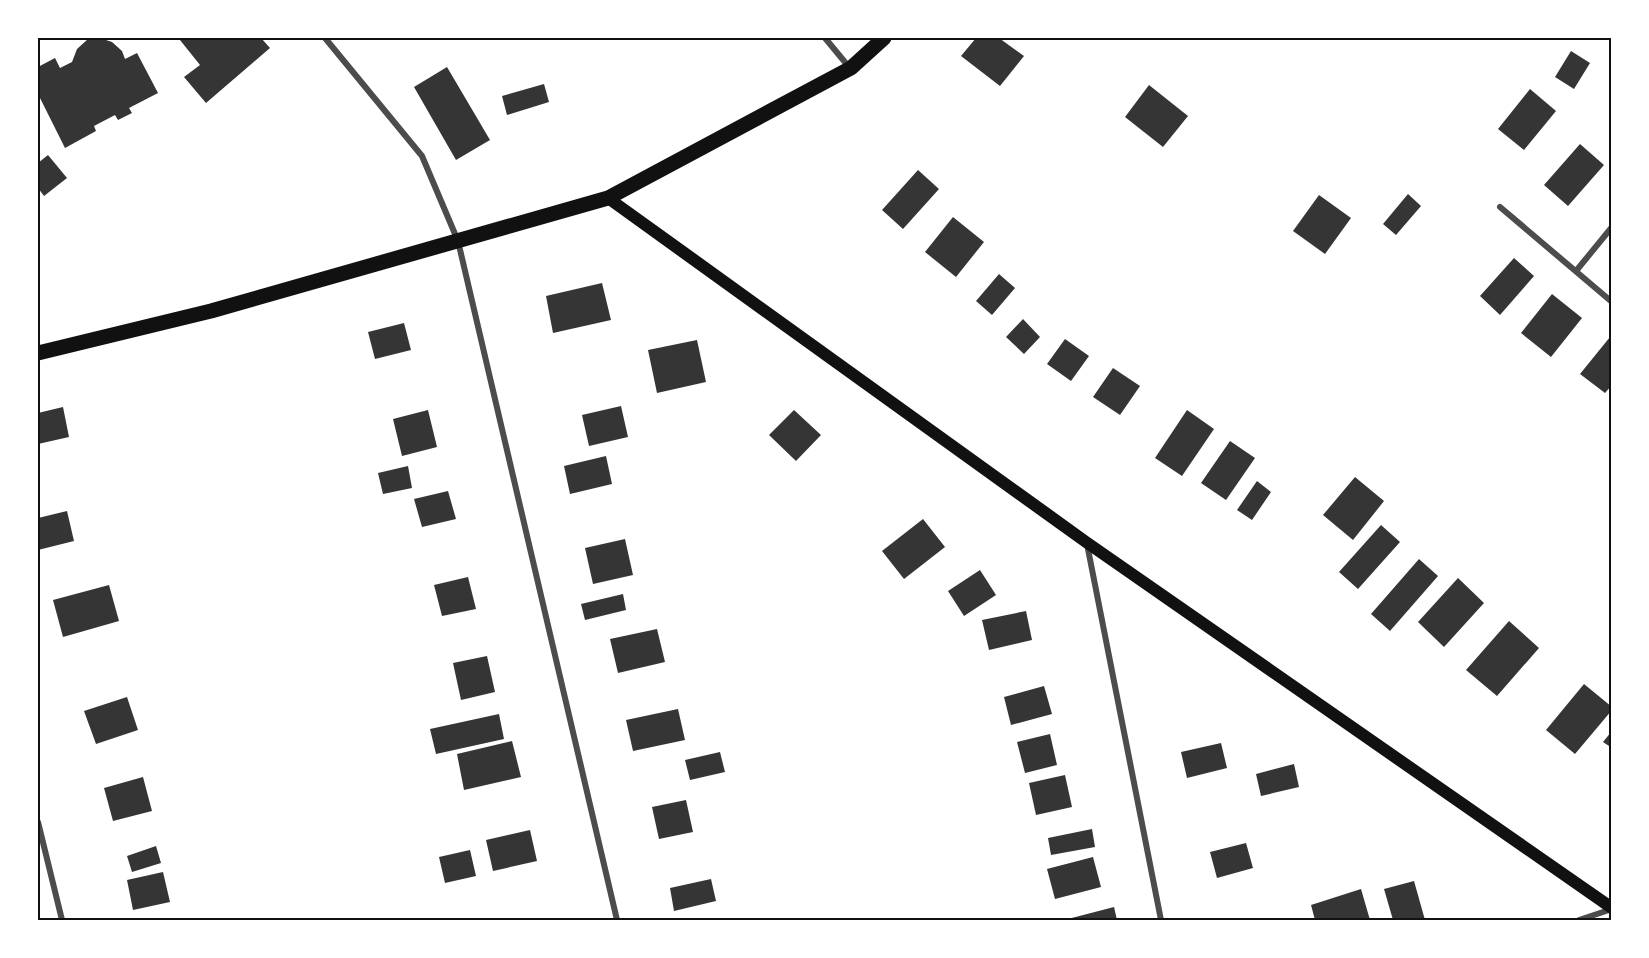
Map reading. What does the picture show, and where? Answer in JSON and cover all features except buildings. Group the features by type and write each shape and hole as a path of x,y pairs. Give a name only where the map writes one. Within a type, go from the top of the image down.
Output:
{"main road":[{"path":"38,353 211,311 608,198 851,68 884,38"},
{"path":"608,198 1086,542 1611,909"}],"street":[{"path":"325,38 422,156 458,241 617,921"},
{"path":"825,38 851,68"},
{"path":"1500,207 1611,302"},
{"path":"1576,272 1611,227"},
{"path":"1086,542 1161,921"},
{"path":"38,822 62,921"},
{"path":"1579,921 1611,909"}]}
